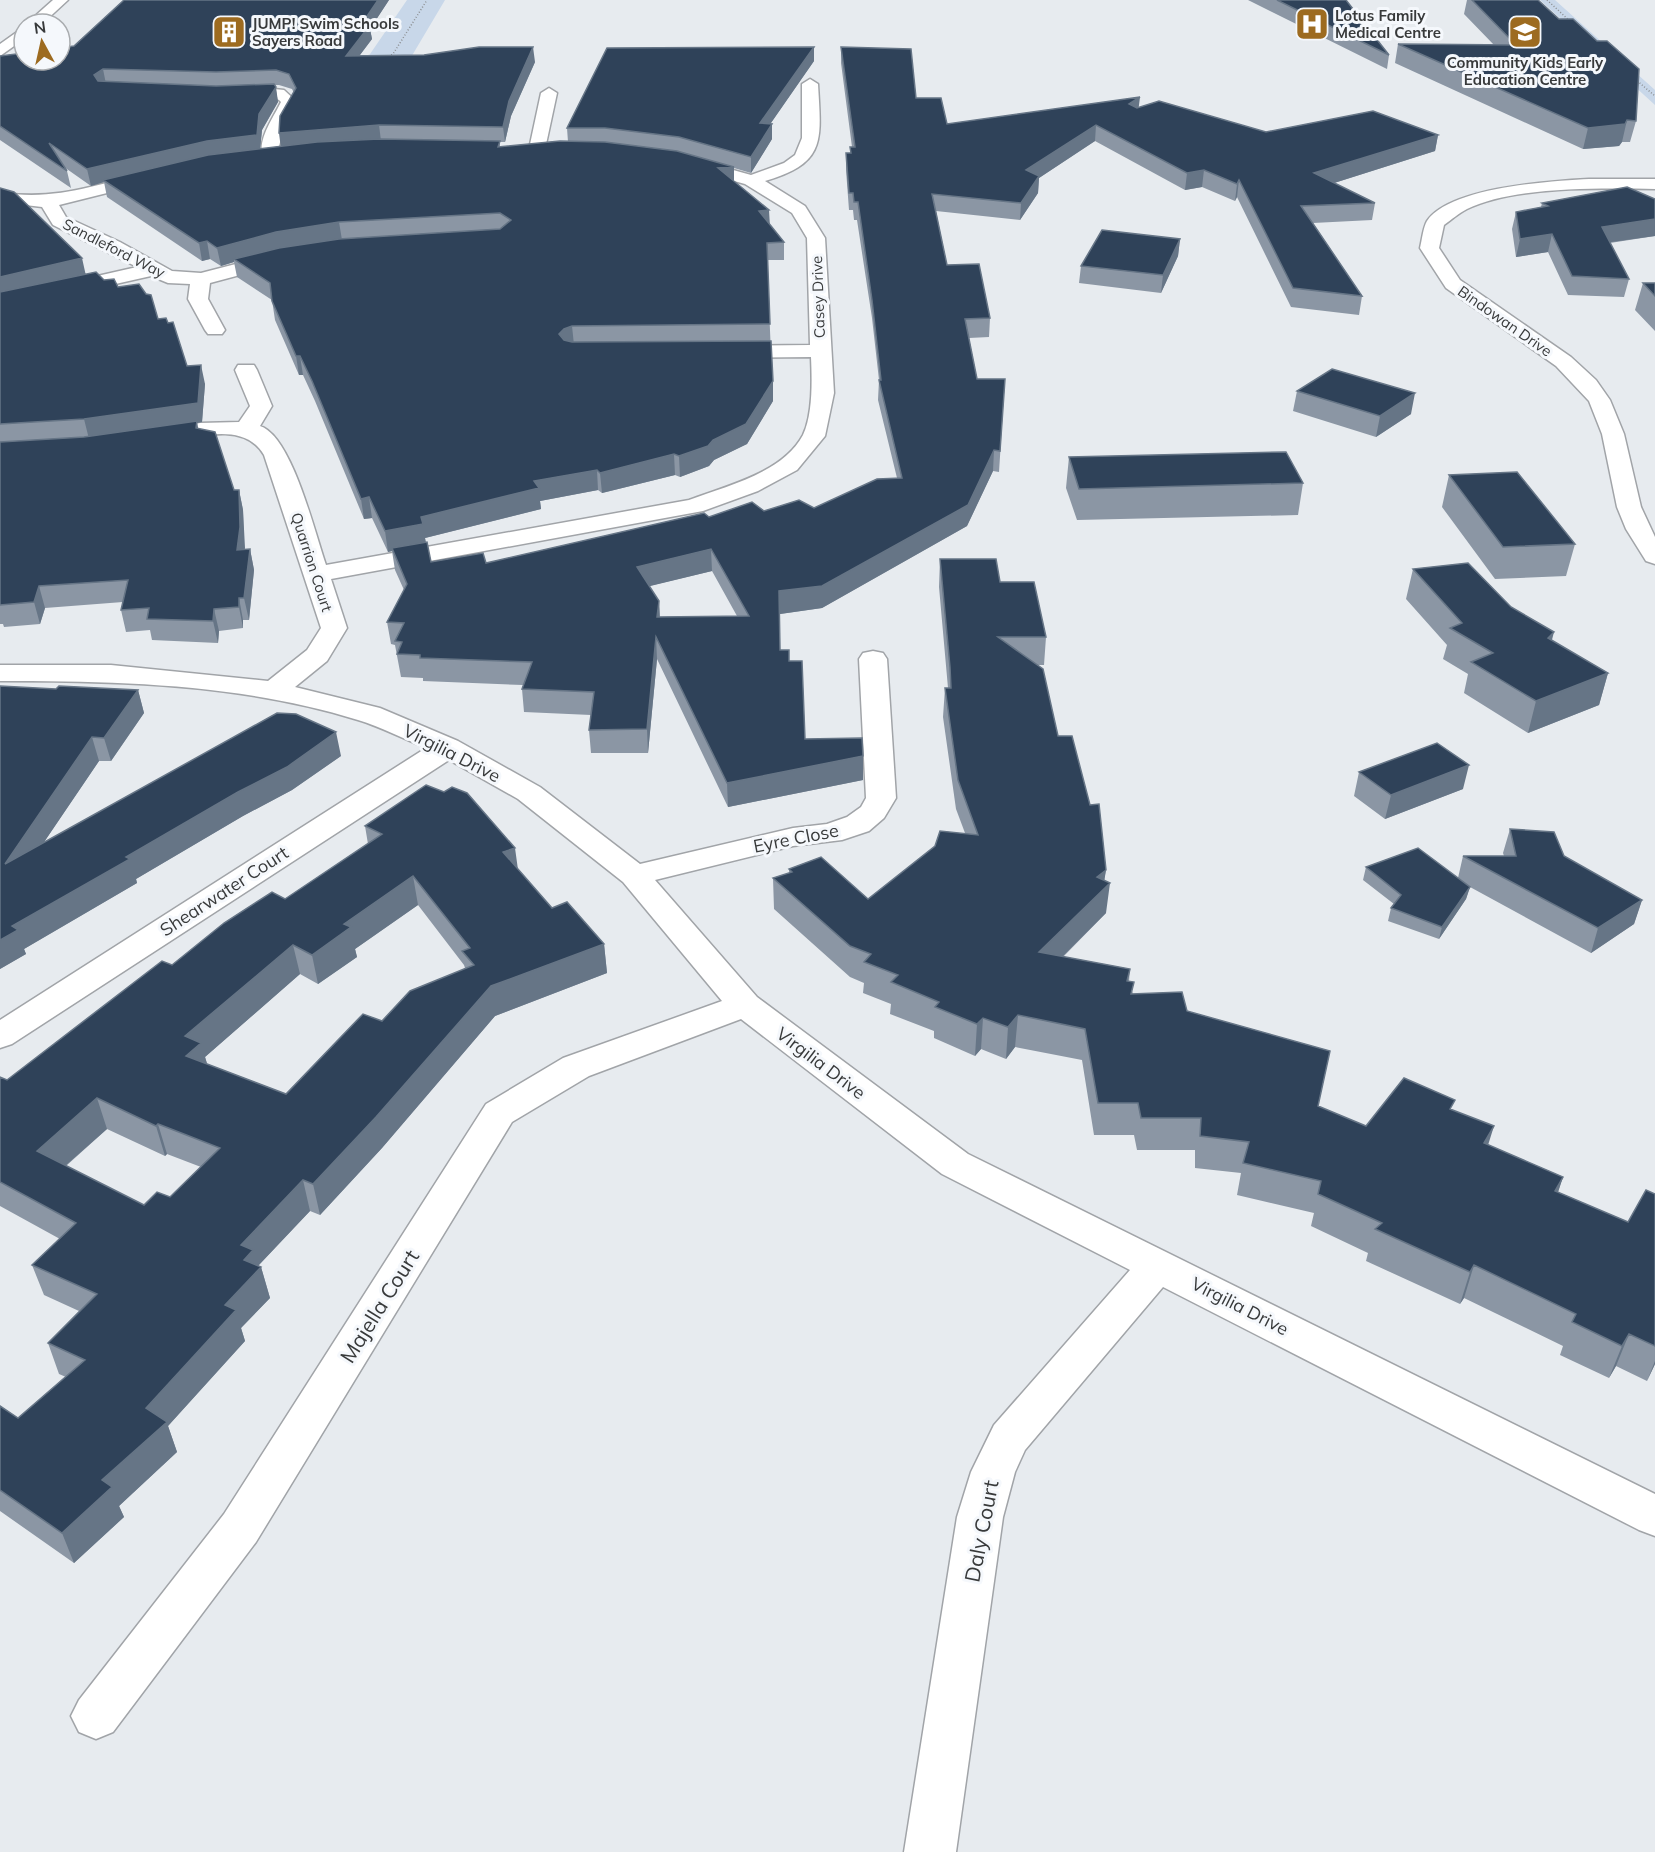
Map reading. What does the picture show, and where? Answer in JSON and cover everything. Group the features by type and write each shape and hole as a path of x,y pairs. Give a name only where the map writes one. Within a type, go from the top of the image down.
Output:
{"street":[{"path":"47,12 61,0"},
{"path":"0,52 12,42"},
{"path":"751,180 795,165 807,154 812,143 810,84"},
{"path":"219,94 271,92 285,94 289,102 272,131 279,154 246,159"},
{"path":"537,149 549,93"},
{"path":"513,149 560,150"},
{"name":"Casey Drive","path":"317,574 694,506 750,486 789,465 814,436 823,393 816,238 799,210 751,180 668,159"},
{"path":"51,205 80,200 133,181 168,172"},
{"name":"Bindowan Drive","path":"1655,184 1578,183 1502,192 1463,204 1445,214 1433,226 1428,244 1432,260 1452,283 1552,353 1588,385 1611,420 1623,481 1636,525 1655,556"},
{"name":"Sandleford Way","path":"0,197 25,203 51,205"},
{"name":"Sandleford Way","path":"0,202 20,208 51,205"},
{"name":"Sandleford Way","path":"51,205 59,221 168,277 201,279 302,254"},
{"path":"0,304 155,269"},
{"path":"201,279 198,299 215,330"},
{"path":"703,352 820,351"},
{"path":"136,441 205,430 244,429 254,420 261,406 246,370"},
{"name":"Quarrion Court","path":"244,429 265,438 276,455 334,628 317,655 274,690"},
{"name":"Eyre Close","path":"634,874 793,837 831,833 858,825 873,812 880,798 873,659"},
{"name":"Virgilia Drive","path":"0,673 111,673 274,690 370,714 448,747 529,793 634,874 746,1005 955,1164 1655,1516"},
{"name":"Shearwater Court","path":"0,1036 448,747"},
{"name":"Majella Court","path":"96,1716 240,1528 499,1113 576,1067 746,1005"},
{"name":"Daly Court","path":"930,1852 980,1517 993,1472 1009,1438 1158,1265"}],"path":[{"path":"385,58 393,54 427,0"},
{"path":"1547,0 1572,22"},
{"path":"1630,74 1655,96"}],"shaded area":[{"path":"407,0 445,0 410,59 368,57"},
{"path":"1540,0 1555,0 1655,90 1655,105"}],"building":[{"path":"124,0 378,0 361,25 370,25 346,56 424,55 479,47 533,47 509,101 503,127 379,125 279,133 280,116 296,88 289,74 276,70 216,72 103,69 94,75 98,81 216,86 274,84 276,87 259,114 257,135 207,141 87,169 49,143 67,171 0,126 0,56 12,54 12,72 72,72 72,46"},
{"path":"1277,0 1346,0 1389,55"},
{"path":"1472,0 1538,0 1559,19 1573,19 1597,41 1607,41 1639,69 1636,121 1627,120 1625,124 1588,128 1398,44 1516,45"},
{"path":"814,47 760,123 772,124 751,157 679,137 605,128 567,128 607,48"},
{"path":"841,47 911,49 916,98 941,98 947,124 1140,97 1129,104 1137,108 1159,101 1266,132 1373,111 1438,135 1314,173 1375,203 1301,206 1362,296 1293,288 1239,180 1237,184 1204,170 1187,173 1096,125 1026,170 1039,176 1021,203 932,194 947,265 979,264 990,318 965,319 977,379 1005,379 1000,451 994,450 968,505 822,586 779,591 780,650 789,650 789,661 802,661 805,739 862,738 863,756 727,783 656,637 647,729 589,730 594,692 522,689 532,662 420,658 420,655 397,654 402,642 395,641 404,623 387,622 407,584 392,548 427,542 431,562 483,553 486,563 704,513 709,517 752,502 764,511 799,500 814,508 877,479 902,478 879,380 881,380 872,300 858,202 854,202 853,193 849,193 846,153 851,153 850,147 855,147","holes":["711,549 749,616 657,617 659,601 637,567"]},
{"path":"379,139 500,141 498,147 560,141 605,142 677,151 734,167 718,168 769,210 759,211 784,242 767,243 770,324 572,326 559,334 564,340 572,342 771,341 773,381 746,424 713,440 708,446 679,456 674,454 600,473 597,470 534,481 539,488 421,517 423,524 385,531 369,497 361,499 312,381 300,356 296,356 272,301 270,283 234,259 279,248 339,239 500,229 511,220 500,213 339,222 276,232 217,248 207,241 199,243 103,180 208,155 317,142"},
{"path":"1627,187 1655,199 1655,219 1602,227 1629,279 1572,276 1552,234 1520,239 1516,212 1548,206 1542,203"},
{"path":"0,188 14,192 82,258 0,277"},
{"path":"1102,230 1180,239 1163,275 1081,266"},
{"path":"96,272 104,280 114,279 118,287 139,284 146,294 151,295 158,319 166,318 168,323 173,322 187,366 201,365 198,403 84,419 0,424 0,292"},
{"path":"1643,283 1655,283 1655,296"},
{"path":"1332,369 1415,393 1380,416 1297,391"},
{"path":"197,421 196,428 215,432 234,490 239,490 240,527 237,550 250,549 244,598 239,598 239,607 214,609 213,621 147,619 149,608 121,610 128,580 39,586 34,602 0,605 0,442 84,437"},
{"path":"1286,452 1303,483 1079,489 1069,457"},
{"path":"1517,472 1575,544 1503,547 1449,475"},
{"path":"940,559 996,559 1000,582 1034,582 1046,637 998,637 1043,669 1058,736 1072,736 1090,805 1099,804 1106,870 1097,877 1110,883 1039,952 1130,969 1127,981 1134,982 1131,994 1182,992 1187,1011 1330,1051 1318,1106 1366,1126 1404,1078 1455,1100 1450,1109 1494,1126 1484,1143 1563,1177 1555,1191 1628,1222 1646,1190 1655,1194 1655,1346 1629,1334 1622,1346 1572,1322 1576,1314 1474,1265 1470,1272 1375,1229 1382,1223 1318,1194 1321,1181 1243,1163 1249,1142 1200,1136 1201,1118 1141,1118 1138,1103 1098,1103 1085,1029 1018,1015 1008,1027 983,1018 977,1024 935,1007 939,1002 891,982 898,975 864,962 871,954 850,946 773,878 792,872 789,869 821,857 868,899 935,846 940,831 978,835 958,780 945,688 951,688"},
{"path":"1468,563 1511,607 1554,632 1548,638 1608,673 1536,701 1471,662 1493,653 1450,628 1462,623 1413,569"},
{"path":"0,686 138,690 104,738 92,737 5,864 277,713 296,714 336,732 287,767 238,792 126,857 130,859 12,926 18,930 0,940"},
{"path":"1437,743 1469,765 1391,795 1359,772"},
{"path":"426,785 444,792 452,787 467,793 515,848 503,852 552,908 567,902 604,944 491,986 376,1117 313,1184 303,1180 241,1245 253,1250 244,1260 261,1267 225,1305 236,1310 146,1408 167,1422 102,1480 112,1487 62,1533 0,1490 0,1406 18,1418 85,1360 48,1343 97,1294 32,1265 76,1223 0,1182 0,1077 7,1080 162,961 172,965 224,923 272,892 285,899 382,834 365,826","holes":["413,876 470,948 462,951 474,965 410,991 382,1021 363,1014 286,1094 186,1056 201,1043 185,1036 293,945 312,955 351,927 344,924","97,1098 156,1126 158,1124 220,1148 170,1197 157,1192 144,1205 37,1151"]},
{"path":"1510,829 1554,832 1564,856 1642,900 1598,928 1463,856 1516,856"},
{"path":"1418,848 1470,887 1442,927 1391,908 1401,895 1366,867"}],"place":[{"name":"Lotus Family Medical Centre","path":"1312,24"},
{"name":"JUMP! Swim Schools Sayers Road","path":"229,32"},
{"name":"Community Kids Early Education Centre","path":"1525,32"}]}
